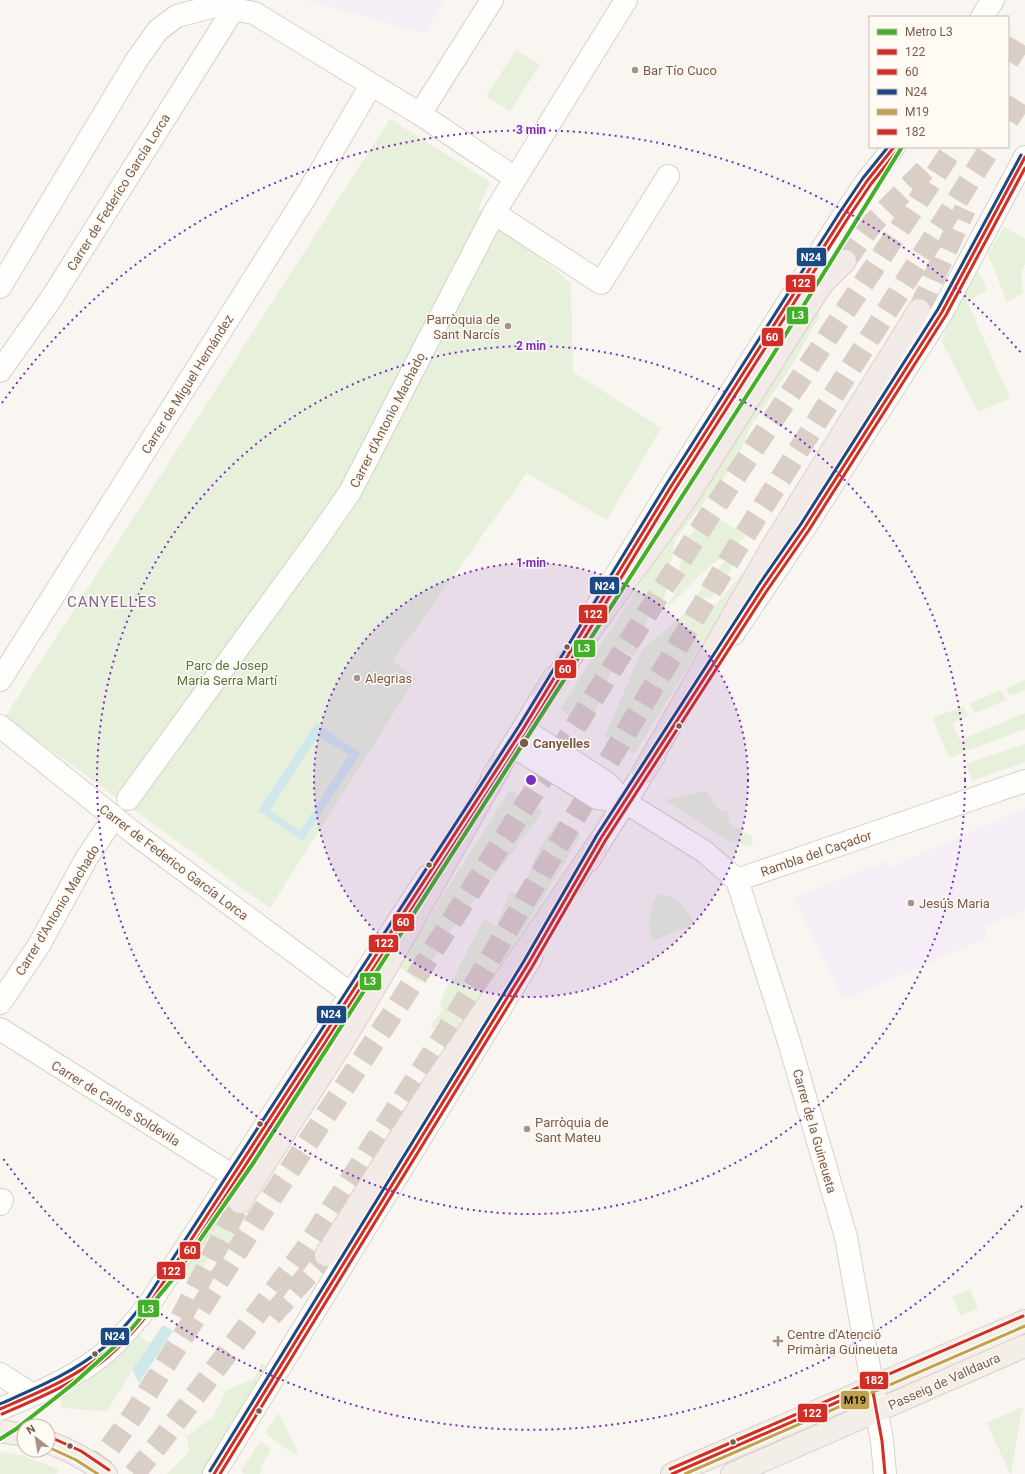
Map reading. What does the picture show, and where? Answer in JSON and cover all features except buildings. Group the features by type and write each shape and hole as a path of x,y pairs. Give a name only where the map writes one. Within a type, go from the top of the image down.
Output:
{"highway":[{"path":"544,694 686,499 823,283 845,261"},
{"path":"643,773 771,549 919,310"},
{"path":"240,1202 343,1041 513,746"},
{"path":"326,1255 434,1084 597,845"}],"main road":[{"name":"Passeig de Valldaura","path":"672,1474 1025,1321"},
{"name":"Passeig de Valldaura","path":"732,1474 1025,1346"},
{"path":"0,1431 16,1434"},
{"path":"56,1445 83,1459 106,1474"}],"street":[{"path":"420,114 492,0"},
{"name":"Carrer d'Antonio Machado","path":"128,799 350,492 494,213 626,0"},
{"path":"983,16 993,0"},
{"path":"0,287 136,61 158,30 177,16 215,6 254,13 420,114 515,178"},
{"name":"Carrer de Federico García Lorca","path":"0,371 51,299 233,10"},
{"name":"Carrer de Miguel Hernández","path":"0,680 306,196 371,85"},
{"path":"0,1409 51,1387 80,1370 106,1351 129,1329 150,1303 513,746 666,494 844,215 867,181 893,148"},
{"path":"214,1474 528,964 597,845 762,589 805,527 942,312 1025,158"},
{"path":"494,213 601,282 668,176"},
{"name":"Carrer de Federico García Lorca","path":"0,726 114,818 351,994"},
{"path":"513,746 597,798 625,802 705,852 737,880"},
{"name":"Rambla del Caçador","path":"737,880 1025,782"},
{"name":"Carrer d'Antonio Machado","path":"0,1003 39,945 86,859 114,818"},
{"name":"Carrer de la Guineueta","path":"737,880 789,1042 846,1237 882,1441 885,1474"},
{"name":"Carrer de Carlos Soldevila","path":"0,1029 233,1176"},
{"path":"0,1374 33,1395"}],"shaded area":[{"path":"306,0 445,0 424,33"},
{"name":"Jesús Maria","path":"1025,808 1025,910 984,927 988,937 843,1000 794,897 888,861 891,867"}],"green space":[{"path":"516,50 540,65 510,111 486,96"},
{"name":"Parc de Josep Maria Serra Martí","path":"390,119 490,182 478,209 571,283 573,372 661,428 607,520 527,473 393,661 416,678 270,908 5,717"},
{"path":"1004,227 1025,239 1025,264 1021,272 1023,293 1007,302 988,254"},
{"path":"978,271 987,290 967,302 1010,398 978,412 942,342 947,322"},
{"path":"815,311 820,315 793,364 749,429 737,460 675,540 665,596 648,618 634,656 620,650 589,728 560,709"},
{"path":"712,514 746,536 702,573 664,611 676,592 684,541"},
{"path":"742,547 728,574 711,597 694,601 703,586 736,549"},
{"path":"758,555 634,754 605,736 642,650 691,608 711,610"},
{"path":"1025,680 1025,690 1009,696 1007,688"},
{"path":"1000,690 1006,700 975,713 969,704"},
{"path":"963,706 969,716 952,723 960,740 1025,713 1025,729 949,758 933,718"},
{"path":"1025,744 1025,762 972,781 966,764"},
{"path":"510,790 543,811 504,864 458,920 419,982 398,966"},
{"path":"706,791 719,810 728,812 729,822 731,825 751,835 753,847 727,840 665,800"},
{"path":"556,822 581,836 455,1041 430,1026 443,1010 440,1003 445,991 455,975 484,918 496,927 510,891 522,895 537,853"},
{"path":"658,894 670,896 675,899 684,907 694,922 691,925 653,941 649,922 652,905"},
{"path":"216,1219 233,1233 234,1238 205,1262 202,1278 177,1279"},
{"path":"970,1289 978,1308 961,1316 952,1297"},
{"path":"138,1335 150,1343 107,1411 61,1408 60,1398 83,1384 110,1364"},
{"path":"261,1364 264,1364 268,1371 206,1474 167,1474 189,1452 187,1436 214,1416 226,1390 254,1379"},
{"path":"1022,1407 1011,1474 1010,1474 987,1423"},
{"path":"278,1413 298,1452 295,1455 265,1433"},
{"path":"260,1441 271,1449 263,1463 260,1474 244,1474 241,1471"},
{"path":"0,1452 16,1455 16,1458 29,1458 59,1470 56,1474 0,1474"}],"water":[{"path":"316,723 361,753 303,841 258,811","holes":["318,736 349,755 300,831 270,810"]},
{"path":"163,1325 173,1331 139,1383 132,1370"}],"tunnel":[{"path":"1009,59 1025,33"},
{"path":"1009,118 1025,93"},
{"path":"91,1474 134,1414 258,1218 397,1007 711,513 953,148"},
{"path":"134,1474 158,1445 305,1250 445,1034 736,549 990,148"},
{"path":"845,261 873,223 931,164"},
{"path":"919,310 965,209"},
{"path":"181,1318 240,1202"},
{"path":"271,1316 326,1255"}],"metro line":[{"name":"L3","path":"0,1439 16,1429 73,1384 123,1339 172,1280 254,1162 771,358 901,148"}],"transit line":[{"name":"N24","path":"0,1404 54,1379 91,1357 115,1337 146,1300 519,726 666,485 840,212 863,178 887,148"},
{"name":"122","path":"0,1409 56,1384 95,1361 119,1340 150,1303 523,729 670,488 844,215 867,181 893,148"},
{"name":"60","path":"2,1414 58,1389 97,1365 121,1344 154,1306 527,732 674,491 848,218 871,184 898,150"},
{"name":"N24","path":"210,1471 524,961 597,835 758,586 801,524 938,309 1021,155"},
{"name":"122","path":"214,1474 528,964 601,838 762,589 805,527 942,312 1025,157"},
{"name":"60","path":"220,1474 532,967 605,841 766,592 809,530 946,315 1025,168"},
{"name":"182","path":"670,1469 1023,1316"},
{"name":"M19","path":"685,1474 1025,1326"},
{"name":"122","path":"672,1474 872,1387 882,1441 885,1474"},
{"name":"182","path":"56,1440 81,1451 109,1470"},
{"name":"M19","path":"56,1451 76,1460 98,1474"}],"place":[{"name":"Bar Tío Cuco","path":"635,70"},
{"name":"Parròquia de Sant Narcís","path":"508,326"},
{"name":"Alegrias","path":"357,678"},
{"name":"Canyelles","path":"524,743"},
{"name":"Jesús Maria","path":"911,903"},
{"name":"Parròquia de Sant Mateu","path":"527,1129"},
{"name":"Centre d'Atenció Primària Guineueta","path":"778,1341"}],"district":[{"name":"CANYELLES","path":"112,602"}]}
